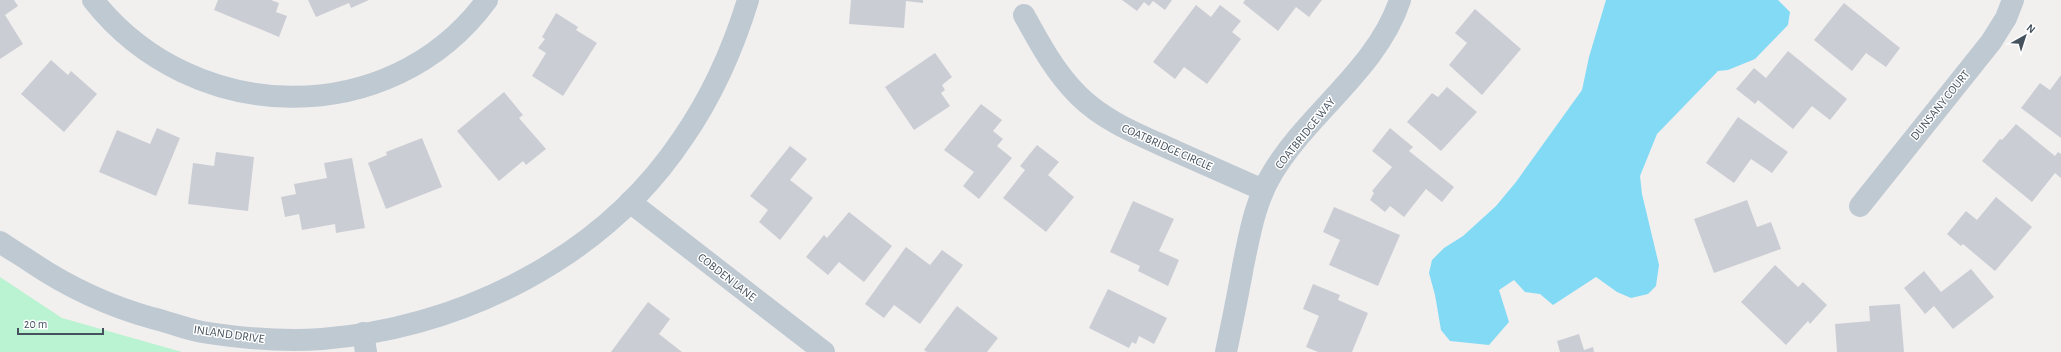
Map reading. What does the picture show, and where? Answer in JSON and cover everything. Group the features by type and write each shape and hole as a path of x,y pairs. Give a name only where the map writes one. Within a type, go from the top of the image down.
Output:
{"street":[{"path":"93,0 108,18 134,42 156,58 201,82 246,94 285,98 343,93 374,85 402,72 429,57 450,42 475,16 487,0"},
{"name":"INLAND DRIVE","path":"0,242 54,278 90,296 140,315 204,332 244,337 323,339 364,343 389,330 437,317 477,303 501,292 559,259 601,228 630,202 665,162 696,118 726,60 748,0"},
{"name":"COATBRIDGE WAY","path":"1226,352 1251,227 1263,190 1288,150 1374,51 1387,31 1400,0"},
{"name":"DUNSANY COURT","path":"1860,206 1991,42 2006,18 2013,0"},
{"name":"COATBRIDGE CIRCLE","path":"1024,15 1043,50 1062,76 1079,96 1101,114 1128,130 1263,190"},
{"name":"COBDEN LANE","path":"630,202 824,352"}],"green space":[{"path":"0,277 62,318 182,352 0,352"}],"water":[{"path":"1606,0 1778,0 1790,12 1788,25 1755,59 1728,70 1718,71 1657,134 1640,176 1642,194 1659,265 1656,286 1648,294 1631,298 1617,292 1596,277 1553,305 1540,294 1525,292 1514,280 1499,290 1509,322 1489,345 1450,341 1441,330 1435,295 1429,273 1432,260 1444,248 1463,236 1496,206 1516,182 1582,90 1589,57"}],"building":[{"path":"0,0 14,0 18,6 5,15 23,44 0,59"},
{"path":"218,0 271,0 279,3 276,12 287,16 279,37 214,10"},
{"path":"308,0 369,0 351,8 349,3 316,17"},
{"path":"851,0 923,0 923,3 906,1 904,28 849,24"},
{"path":"1122,0 1172,0 1165,10 1153,1 1149,6 1144,2 1137,11"},
{"path":"1245,0 1322,0 1309,17 1296,7 1278,31 1243,3"},
{"path":"1844,3 1900,48 1886,67 1866,53 1852,71 1814,40"},
{"path":"1196,5 1211,17 1220,5 1241,21 1232,32 1241,39 1207,84 1184,67 1175,79 1153,62"},
{"path":"1475,9 1521,49 1482,95 1449,65 1467,43 1455,33"},
{"path":"556,13 578,27 576,30 597,43 563,96 532,76 546,53 538,48 545,39 542,37"},
{"path":"1788,51 1847,99 1830,120 1812,106 1793,129 1758,100 1755,104 1736,89 1754,68 1766,78"},
{"path":"935,53 952,77 942,85 945,90 941,93 950,106 914,130 885,87"},
{"path":"51,60 68,75 71,71 97,94 64,132 21,94"},
{"path":"2061,75 2061,138 2021,108 2040,83 2050,90"},
{"path":"1447,87 1477,112 1441,151 1407,122 1432,93 1438,97"},
{"path":"504,92 523,115 519,118 546,149 526,165 523,161 499,181 457,131"},
{"path":"981,104 1002,120 993,131 1003,139 997,146 1012,158 979,199 963,186 974,172 944,150"},
{"path":"1738,117 1788,152 1772,173 1751,159 1734,183 1706,163"},
{"path":"2016,124 2055,156 2058,152 2061,154 2061,178 2055,173 2032,202 1982,161 2000,139 2002,140"},
{"path":"157,128 180,138 156,196 99,172 117,130 150,144"},
{"path":"1390,128 1413,147 1409,151 1454,187 1442,202 1426,189 1404,217 1390,206 1385,212 1370,200 1374,193 1372,191 1392,167 1372,151"},
{"path":"422,138 442,187 386,209 368,163 387,155 386,152"},
{"path":"1037,145 1059,162 1048,175 1074,197 1046,232 1003,198 1025,170 1020,166"},
{"path":"790,146 807,159 790,180 813,198 780,240 759,222 768,210 750,196"},
{"path":"216,152 254,157 248,211 188,204 193,163 214,166"},
{"path":"352,158 365,228 336,233 335,224 302,230 299,214 285,217 281,197 296,194 294,184 327,178 324,163"},
{"path":"1996,197 2032,227 1995,271 1963,244 1961,246 1947,234 1966,211 1977,220"},
{"path":"1747,200 1757,227 1771,222 1781,249 1714,273 1694,219"},
{"path":"1133,201 1174,219 1159,251 1179,260 1168,286 1138,271 1140,266 1110,252"},
{"path":"1334,207 1400,235 1378,286 1329,265 1340,240 1323,232"},
{"path":"849,212 892,246 864,282 839,262 828,275 806,257 824,235 827,238"},
{"path":"906,247 930,265 942,250 963,265 920,324 894,305 884,318 865,304"},
{"path":"1775,265 1798,287 1803,282 1827,305 1810,324 1808,321 1786,345 1741,302"},
{"path":"1971,269 1994,297 1953,329 1934,306 1925,314 1904,288 1924,271 1941,292"},
{"path":"1313,284 1340,295 1338,300 1368,313 1352,352 1318,352 1306,347 1319,316 1303,309"},
{"path":"1108,289 1167,318 1154,344 1139,336 1136,344 1132,342 1129,348 1089,328"},
{"path":"648,302 670,319 659,334 682,352 611,352"},
{"path":"1900,304 1904,352 1837,352 1835,324 1870,321 1869,306"},
{"path":"957,306 998,338 987,352 927,352 924,350"},
{"path":"1579,334 1584,350 1593,347 1594,352 1560,352 1557,341"}]}
